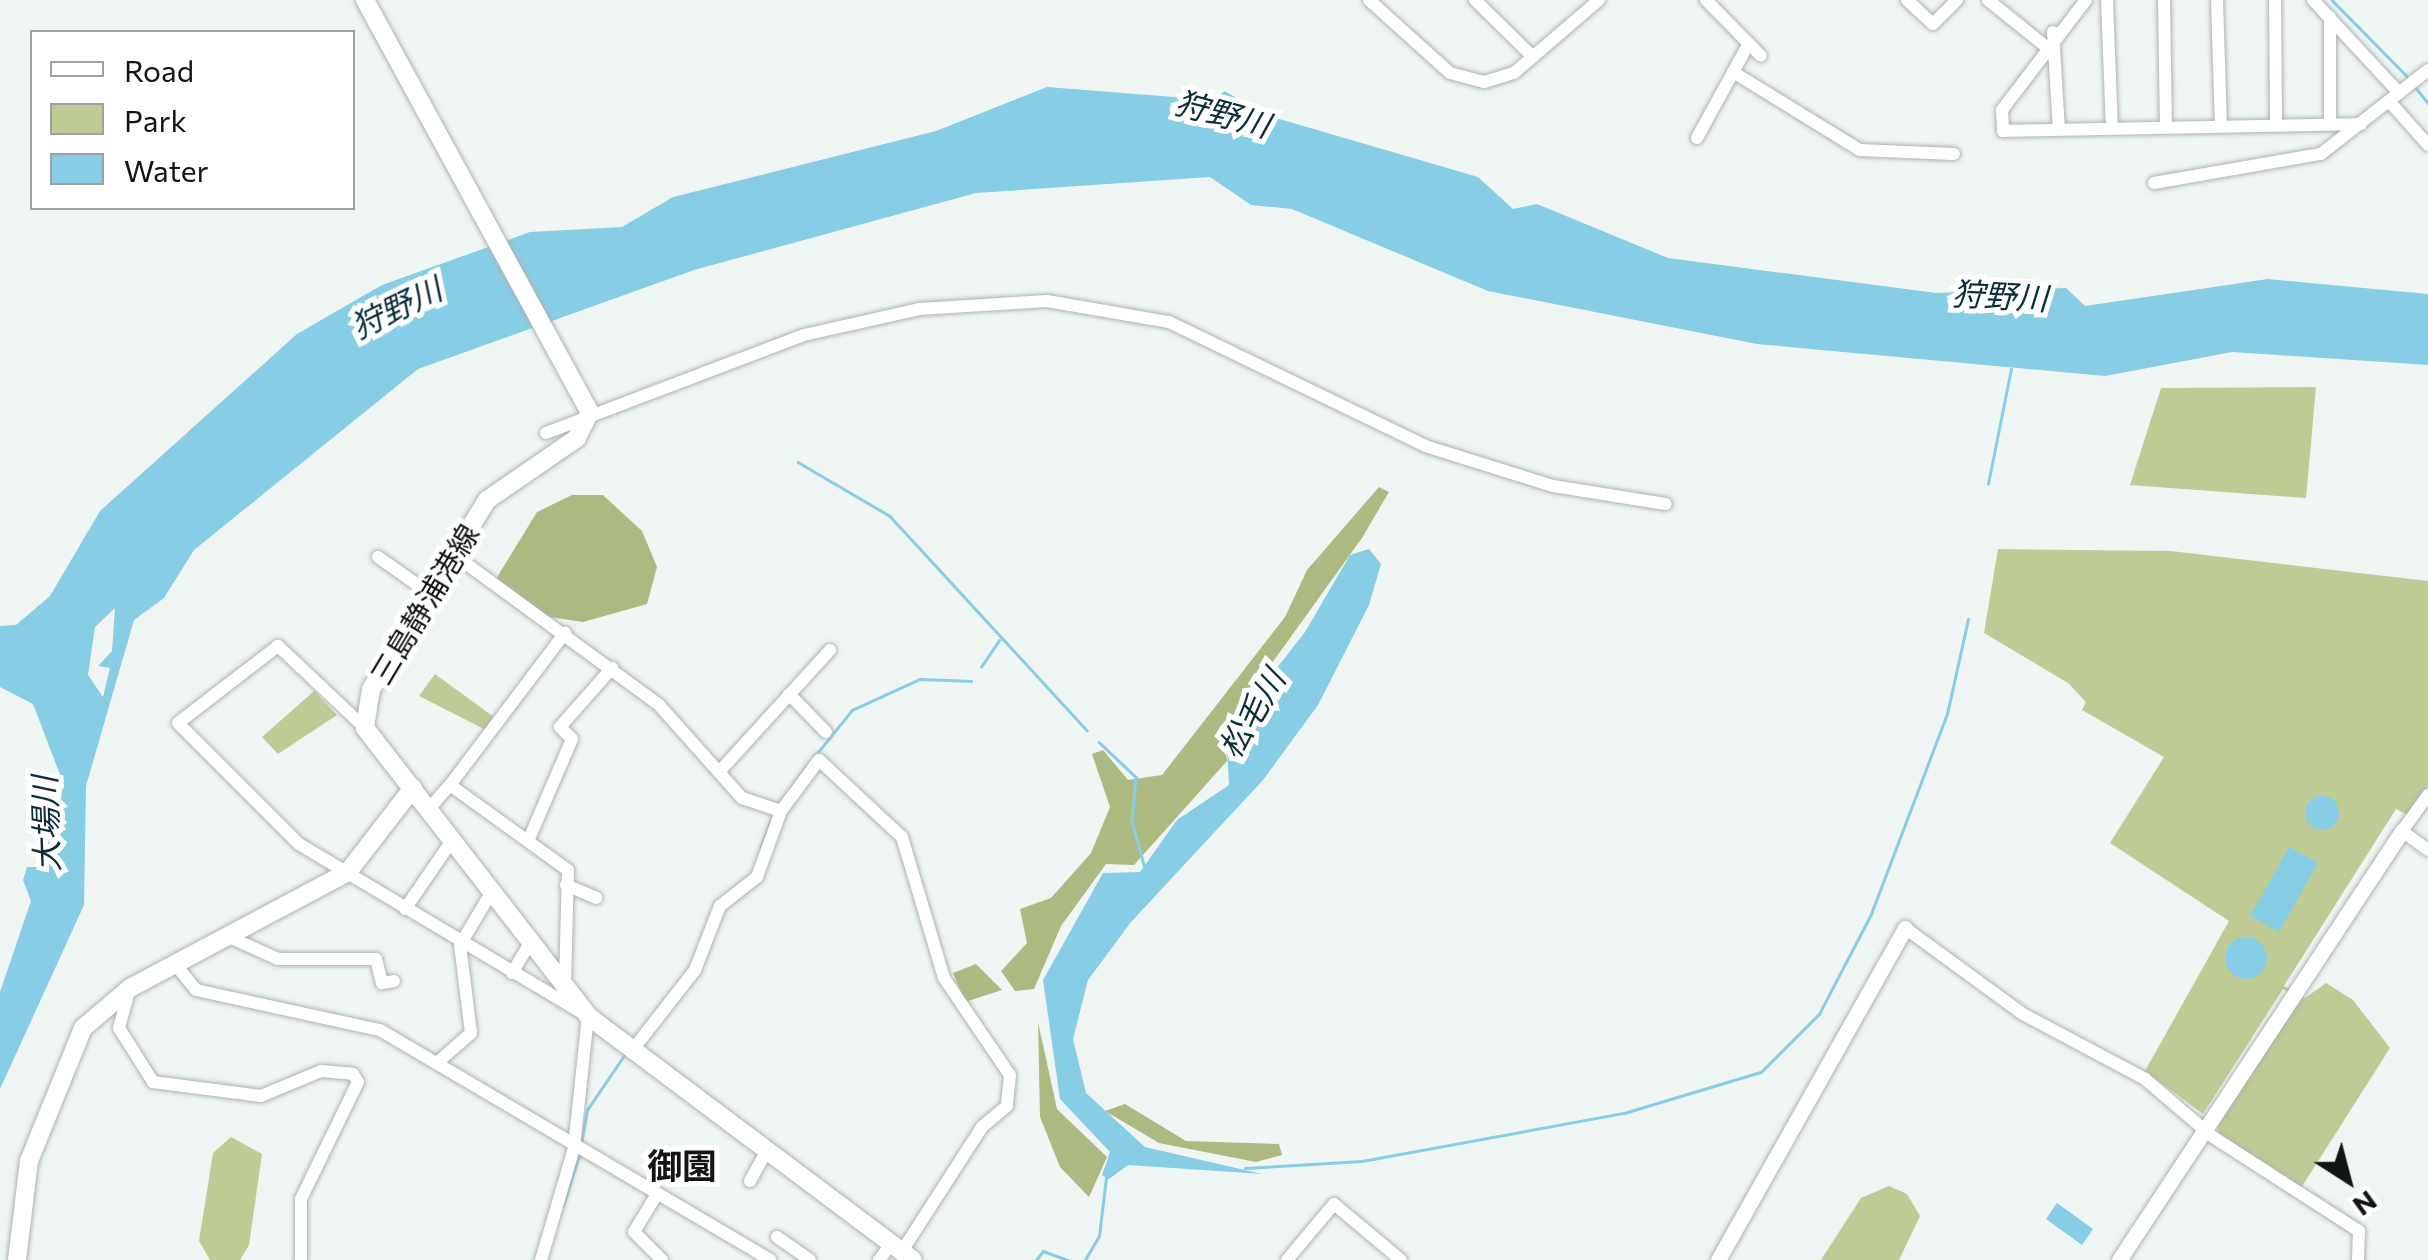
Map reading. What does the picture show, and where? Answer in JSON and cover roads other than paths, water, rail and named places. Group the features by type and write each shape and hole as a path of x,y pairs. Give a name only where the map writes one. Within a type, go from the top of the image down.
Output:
{"main road":[{"path":"365,0 590,412"},
{"name":"三島静浦港線","path":"365,728 370,689 453,554 502,484 577,438 590,412"},
{"path":"365,728 588,1016 902,1252"},
{"path":"18,1260 29,1160 62,1066 94,1015 130,988 348,872 412,788"}],"street":[{"path":"1368,0 1459,76 1495,82 1533,57 1599,0"},
{"path":"1475,0 1533,57"},
{"path":"1706,0 1761,56"},
{"path":"1907,0 1933,24 1956,0"},
{"path":"1988,0 2044,45"},
{"path":"2086,0 2044,45 2002,110 2003,131 2361,124"},
{"path":"2107,0 2112,128"},
{"path":"2164,0 2166,126"},
{"path":"2217,0 2221,125"},
{"path":"2274,0 2276,124"},
{"path":"2312,0 2412,85 2428,145"},
{"path":"2330,17 2330,124"},
{"path":"2054,32 2059,129"},
{"path":"1697,138 1749,43"},
{"path":"1733,72 1860,150 1954,154"},
{"path":"2154,182 2316,156 2412,85"},
{"path":"546,433 702,366 873,317 1047,301 1168,322 1424,446 1554,486 1666,504"},
{"path":"453,554 612,668 742,798 781,812"},
{"path":"378,557 429,593"},
{"path":"428,810 565,633"},
{"path":"365,728 278,646 178,723 299,844 588,1016 574,1148 541,1260"},
{"path":"718,772 830,650"},
{"path":"529,838 572,740 560,727 612,668"},
{"path":"789,694 826,732"},
{"path":"631,1052 695,970 720,906 758,877 781,812 820,760 898,831 944,978 1010,1075 1008,1106 982,1127 902,1252 878,1260"},
{"path":"450,785 562,864 566,885 565,988"},
{"path":"2120,1260 2428,795"},
{"path":"2402,831 2428,850"},
{"path":"405,909 451,842"},
{"path":"566,885 596,898"},
{"path":"438,1062 471,1033 460,942 491,894"},
{"path":"1720,1259 1905,928 2024,1014 2145,1079 2206,1130 2359,1231 2358,1260"},
{"path":"227,936 278,959 376,959 382,983 394,980"},
{"path":"512,972 530,944"},
{"path":"175,964 196,990 370,1026 438,1062 574,1148 770,1260"},
{"path":"130,988 120,1028 152,1082 261,1096 321,1071 353,1074 358,1082 301,1199 308,1243 300,1260"},
{"path":"750,1181 766,1152"},
{"path":"657,1194 634,1232 662,1260"},
{"path":"1288,1260 1334,1204 1401,1260"},
{"path":"777,1237 810,1260"}],"water":[{"name":"狩野川","path":"1047,87 1212,100 1225,91 1262,114 1478,177 1513,209 1537,204 1668,258 1936,293 2066,288 2085,306 2268,279 2428,294 2428,365 2232,352 2105,376 1757,344 1488,291 1292,209 1251,205 1210,177 976,193 694,270 418,369 194,550 164,598 134,620 86,786 84,905 0,1089 0,992 31,901 23,880 27,867 41,867 64,785 33,704 0,687 0,626 16,625 50,596 100,511 297,334 382,285 530,232 622,227 673,197 936,131","holes":["115,608 112,651 98,666 110,668 103,697 88,675 95,627"]},
{"name":"松毛川","path":"1369,549 1381,564 1369,605 1318,705 1263,780 1131,922 1088,980 1073,1039 1086,1093 1145,1147 1262,1174 1128,1165 1109,1179 1102,1175 1110,1152 1060,1099 1043,980 1103,873 1140,872 1177,820 1229,785 1226,733 1305,632 1350,555"},
{"path":"2322,796 2334,801 2339,813 2334,825 2322,830 2310,825 2305,813 2310,801"},
{"path":"2289,847 2318,863 2279,932 2250,916"},
{"path":"2246,937 2261,943 2267,958 2261,973 2246,979 2231,973 2225,958 2231,943"},
{"path":"2057,1203 2093,1229 2082,1245 2046,1219"}],"waterway":[{"path":"2332,0 2408,77"},
{"path":"2416,88 2428,103"},
{"path":"1988,484 2011,369"},
{"path":"798,462 890,516 1087,730"},
{"path":"1245,1168 1362,1161 1624,1113 1761,1072 1819,1014 1871,914 1947,714 1968,619"},
{"path":"981,667 999,640"},
{"path":"814,757 852,710 920,679 971,681"},
{"path":"1099,742 1136,777 1132,821 1144,865"},
{"path":"790,789 806,767"},
{"path":"761,847 770,822"},
{"path":"581,1144 587,1110 625,1054"},
{"path":"563,1206 580,1152"},
{"path":"1085,1260 1099,1236 1106,1177"},
{"path":"1036,1260 1043,1251 1068,1260"}],"district":[{"name":"御園","path":"682,1165"}],"water label":[{"name":"大場川","path":"45,824"}]}
